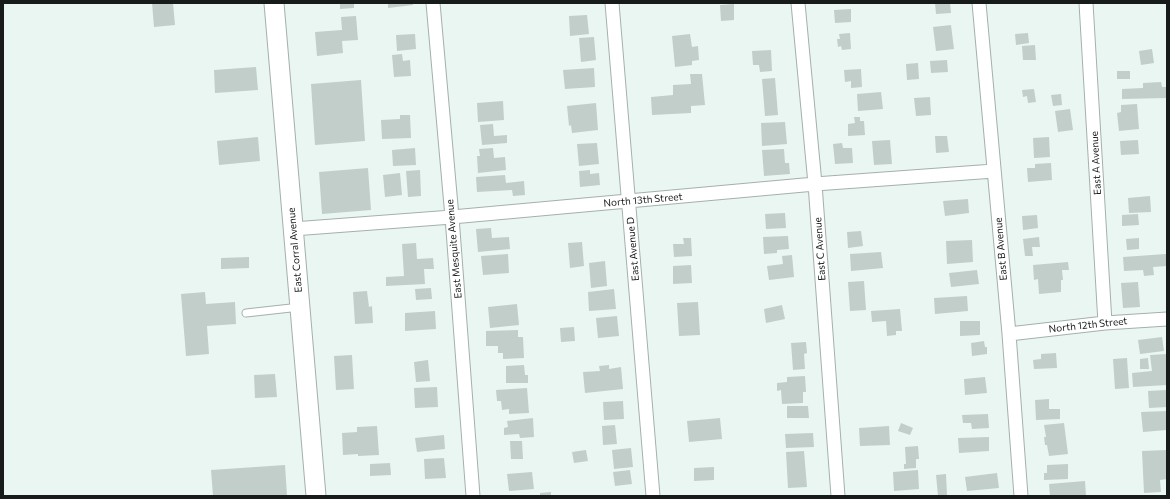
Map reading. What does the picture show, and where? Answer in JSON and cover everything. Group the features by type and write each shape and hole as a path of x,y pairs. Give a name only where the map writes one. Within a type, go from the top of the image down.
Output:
{"main road":[{"name":"East Corral Avenue","path":"274,3 316,496"}],"street":[{"name":"East Mesquite Avenue","path":"433,3 452,217 473,496"},
{"name":"East Avenue D","path":"612,3 653,496"},
{"name":"East C Avenue","path":"798,3 815,184 838,496"},
{"name":"East B Avenue","path":"979,3 1009,334 1021,496"},
{"name":"East A Avenue","path":"1086,3 1105,323"},
{"name":"North 13th Street","path":"293,229 452,217 815,184 994,171"},
{"name":"North 12th Street","path":"1009,334 1105,323 1167,318"}],"lane":[{"path":"246,313 300,307"}],"building":[{"path":"152,3 173,3 175,25 154,27"},
{"path":"340,3 354,3 354,8 340,9"},
{"path":"388,3 413,3 413,5 388,8"},
{"path":"935,3 950,3 951,13 936,14"},
{"path":"734,4 734,20 721,21 720,5"},
{"path":"851,9 851,22 835,23 834,10"},
{"path":"587,15 589,34 570,36 569,16"},
{"path":"356,16 358,40 342,41 343,53 317,56 315,32 342,30 341,17"},
{"path":"951,25 954,49 936,51 933,27"},
{"path":"850,33 851,49 842,50 841,46 838,47 837,39 840,39 839,34"},
{"path":"1028,33 1029,43 1016,45 1015,34"},
{"path":"415,34 416,49 397,51 396,35"},
{"path":"690,34 692,47 698,46 699,60 692,61 692,65 675,67 672,36"},
{"path":"594,37 596,60 581,62 579,38"},
{"path":"1035,45 1036,60 1023,60 1022,46"},
{"path":"1152,49 1154,63 1141,65 1139,51"},
{"path":"771,50 772,71 760,72 759,65 753,65 752,51"},
{"path":"402,54 403,61 410,60 411,76 394,77 392,55"},
{"path":"947,60 948,72 931,73 930,61"},
{"path":"918,63 919,79 907,80 906,64"},
{"path":"256,67 258,90 215,93 214,70"},
{"path":"594,68 595,87 565,89 563,70"},
{"path":"861,69 862,87 851,88 851,81 845,82 844,70"},
{"path":"1117,71 1130,71 1130,79 1117,79"},
{"path":"690,74 702,74 705,105 691,106 691,113 652,115 651,97 673,95 673,85 691,84"},
{"path":"775,78 778,115 765,116 762,79"},
{"path":"361,80 365,141 315,145 311,84"},
{"path":"1161,82 1162,87 1167,87 1167,98 1122,99 1122,89 1143,88 1143,83"},
{"path":"1034,89 1036,102 1028,103 1027,96 1023,97 1022,90"},
{"path":"881,92 883,109 858,111 857,94"},
{"path":"1061,94 1062,105 1053,106 1051,95"},
{"path":"930,97 931,115 916,116 914,98"},
{"path":"503,101 504,120 478,122 477,103"},
{"path":"596,103 598,130 572,133 571,125 569,126 567,106"},
{"path":"1137,104 1139,129 1119,131 1117,113 1121,112 1121,105"},
{"path":"1070,109 1073,130 1058,132 1055,111"},
{"path":"400,115 410,115 411,138 382,139 381,120 400,119"},
{"path":"854,117 860,117 860,121 864,121 865,135 848,136 848,124 855,123"},
{"path":"785,122 787,144 762,146 761,123"},
{"path":"493,124 494,136 507,135 507,143 482,145 480,125"},
{"path":"935,136 947,136 949,152 936,153"},
{"path":"258,137 260,161 219,165 217,141"},
{"path":"1049,137 1050,157 1034,158 1033,138"},
{"path":"890,140 892,164 874,165 872,141"},
{"path":"1138,140 1139,154 1121,155 1120,141"},
{"path":"597,143 599,164 579,166 577,144"},
{"path":"842,143 843,148 852,148 853,163 835,164 833,144"},
{"path":"415,148 416,165 393,166 392,150"},
{"path":"493,148 494,158 505,157 506,170 478,173 477,156 480,156 479,149"},
{"path":"784,149 785,163 789,163 790,174 764,176 762,150"},
{"path":"1051,163 1052,180 1028,182 1027,168 1035,168 1035,164"},
{"path":"368,168 371,210 322,214 319,172"},
{"path":"420,170 421,196 408,197 406,171"},
{"path":"590,170 590,174 599,173 600,185 580,187 579,171"},
{"path":"400,173 402,195 385,197 383,175"},
{"path":"505,175 506,183 524,181 525,195 513,196 512,190 477,192 476,177"},
{"path":"1150,196 1151,212 1129,213 1128,198"},
{"path":"968,199 969,213 945,216 943,201"},
{"path":"785,213 786,228 766,229 765,214"},
{"path":"1138,214 1139,225 1122,226 1122,215"},
{"path":"1037,215 1038,228 1023,230 1022,216"},
{"path":"491,228 492,238 509,237 510,249 478,252 476,229"},
{"path":"861,231 863,246 848,248 847,232"},
{"path":"788,236 789,249 777,250 777,253 764,254 763,237"},
{"path":"1039,237 1040,247 1032,247 1033,256 1025,256 1023,239"},
{"path":"683,238 691,238 692,256 674,257 673,244 684,244"},
{"path":"1139,238 1139,249 1127,250 1126,239"},
{"path":"972,240 973,262 947,264 946,241"},
{"path":"582,242 584,266 570,268 568,243"},
{"path":"416,243 417,259 433,258 434,269 424,269 425,284 386,286 386,277 404,276 402,244"},
{"path":"881,252 883,268 851,271 850,254"},
{"path":"508,254 509,273 483,275 481,256"},
{"path":"1166,254 1167,266 1153,267 1154,275 1144,276 1143,270 1124,271 1123,257"},
{"path":"792,255 794,277 769,280 767,266 783,264 782,256"},
{"path":"249,257 249,268 221,269 221,258"},
{"path":"605,261 607,286 591,288 589,263"},
{"path":"1068,262 1069,270 1062,270 1063,280 1061,280 1061,292 1039,294 1038,279 1034,280 1033,265"},
{"path":"691,265 692,283 673,284 673,266"},
{"path":"977,270 979,284 951,287 949,273"},
{"path":"864,281 866,310 850,311 848,282"},
{"path":"1138,282 1140,307 1123,308 1121,283"},
{"path":"431,288 432,299 416,300 415,289"},
{"path":"614,289 616,309 589,311 588,292"},
{"path":"367,291 369,307 372,306 373,323 355,324 353,292"},
{"path":"205,292 206,304 235,302 236,324 207,326 209,354 186,356 181,294"},
{"path":"967,296 968,311 935,314 934,298"},
{"path":"698,302 700,335 679,336 677,303"},
{"path":"517,304 519,325 490,328 488,307"},
{"path":"782,305 785,319 766,323 764,309"},
{"path":"900,309 902,331 896,331 896,335 887,336 886,321 872,322 871,311"},
{"path":"435,311 436,329 405,331 405,313"},
{"path":"617,316 619,336 598,338 596,318"},
{"path":"960,321 980,321 980,335 960,336"},
{"path":"574,327 575,341 561,342 560,328"},
{"path":"518,330 518,337 523,337 524,358 503,359 503,353 498,353 498,346 486,346 486,331"},
{"path":"1162,337 1164,351 1140,354 1138,340"},
{"path":"984,341 985,347 987,347 987,354 972,356 971,343"},
{"path":"806,342 807,353 804,354 805,369 793,370 791,343"},
{"path":"1056,353 1057,368 1034,369 1033,360 1041,359 1041,354"},
{"path":"1167,354 1167,385 1133,387 1132,373 1152,371 1150,355"},
{"path":"352,355 354,389 336,390 334,356"},
{"path":"1127,358 1129,388 1115,389 1113,359"},
{"path":"1148,358 1149,369 1140,369 1140,359"},
{"path":"428,360 430,381 416,382 414,362"},
{"path":"524,365 525,375 528,375 528,383 506,383 506,366"},
{"path":"609,365 609,369 621,367 623,389 585,393 583,372 600,371 599,366"},
{"path":"275,374 277,397 255,398 254,375"},
{"path":"805,376 806,392 803,392 803,403 782,404 781,390 777,391 777,383 787,382 787,377"},
{"path":"985,377 987,393 965,395 964,379"},
{"path":"437,387 438,407 415,408 414,388"},
{"path":"527,388 529,413 509,414 509,409 502,410 501,401 497,401 496,390"},
{"path":"1167,390 1167,407 1149,408 1148,391"},
{"path":"1049,399 1049,409 1060,409 1060,419 1036,420 1035,400"},
{"path":"623,401 624,419 604,420 603,402"},
{"path":"787,406 808,406 809,418 787,418"},
{"path":"1167,411 1167,430 1143,432 1141,412"},
{"path":"988,414 989,428 972,429 971,423 963,423 962,415"},
{"path":"533,418 534,437 520,438 519,434 504,435 504,428 508,427 507,421"},
{"path":"720,418 722,439 689,442 687,421"},
{"path":"901,423 913,428 910,435 898,431"},
{"path":"1064,423 1068,454 1049,456 1047,445 1045,445 1044,437 1046,437 1044,425"},
{"path":"615,425 617,444 603,445 602,426"},
{"path":"377,426 379,455 343,455 342,433 357,432 357,427"},
{"path":"889,426 890,445 860,446 859,428"},
{"path":"813,433 814,447 786,448 785,434"},
{"path":"444,435 445,449 417,452 415,438"},
{"path":"989,437 989,451 959,453 958,438"},
{"path":"510,441 522,441 523,459 511,459"},
{"path":"918,446 919,459 916,459 916,468 904,469 904,464 906,464 905,447"},
{"path":"631,448 633,467 614,469 612,450"},
{"path":"586,450 588,461 574,463 572,452"},
{"path":"1167,450 1167,479 1160,480 1161,492 1144,493 1142,451"},
{"path":"804,451 807,487 788,488 786,452"},
{"path":"444,458 446,478 425,479 424,459"},
{"path":"390,463 391,475 370,476 370,464"},
{"path":"1068,464 1068,479 1044,480 1044,473 1047,473 1047,465"},
{"path":"285,465 287,496 213,496 211,470"},
{"path":"714,467 714,480 694,481 694,468"},
{"path":"630,470 632,484 615,486 613,472"},
{"path":"918,470 919,489 894,491 893,472"},
{"path":"532,472 534,489 509,491 507,474"},
{"path":"997,473 999,488 967,491 965,477"},
{"path":"946,474 947,495 938,496 936,475"},
{"path":"1085,481 1086,496 1050,496 1049,484"},
{"path":"551,492 551,496 540,496 540,493"}]}
